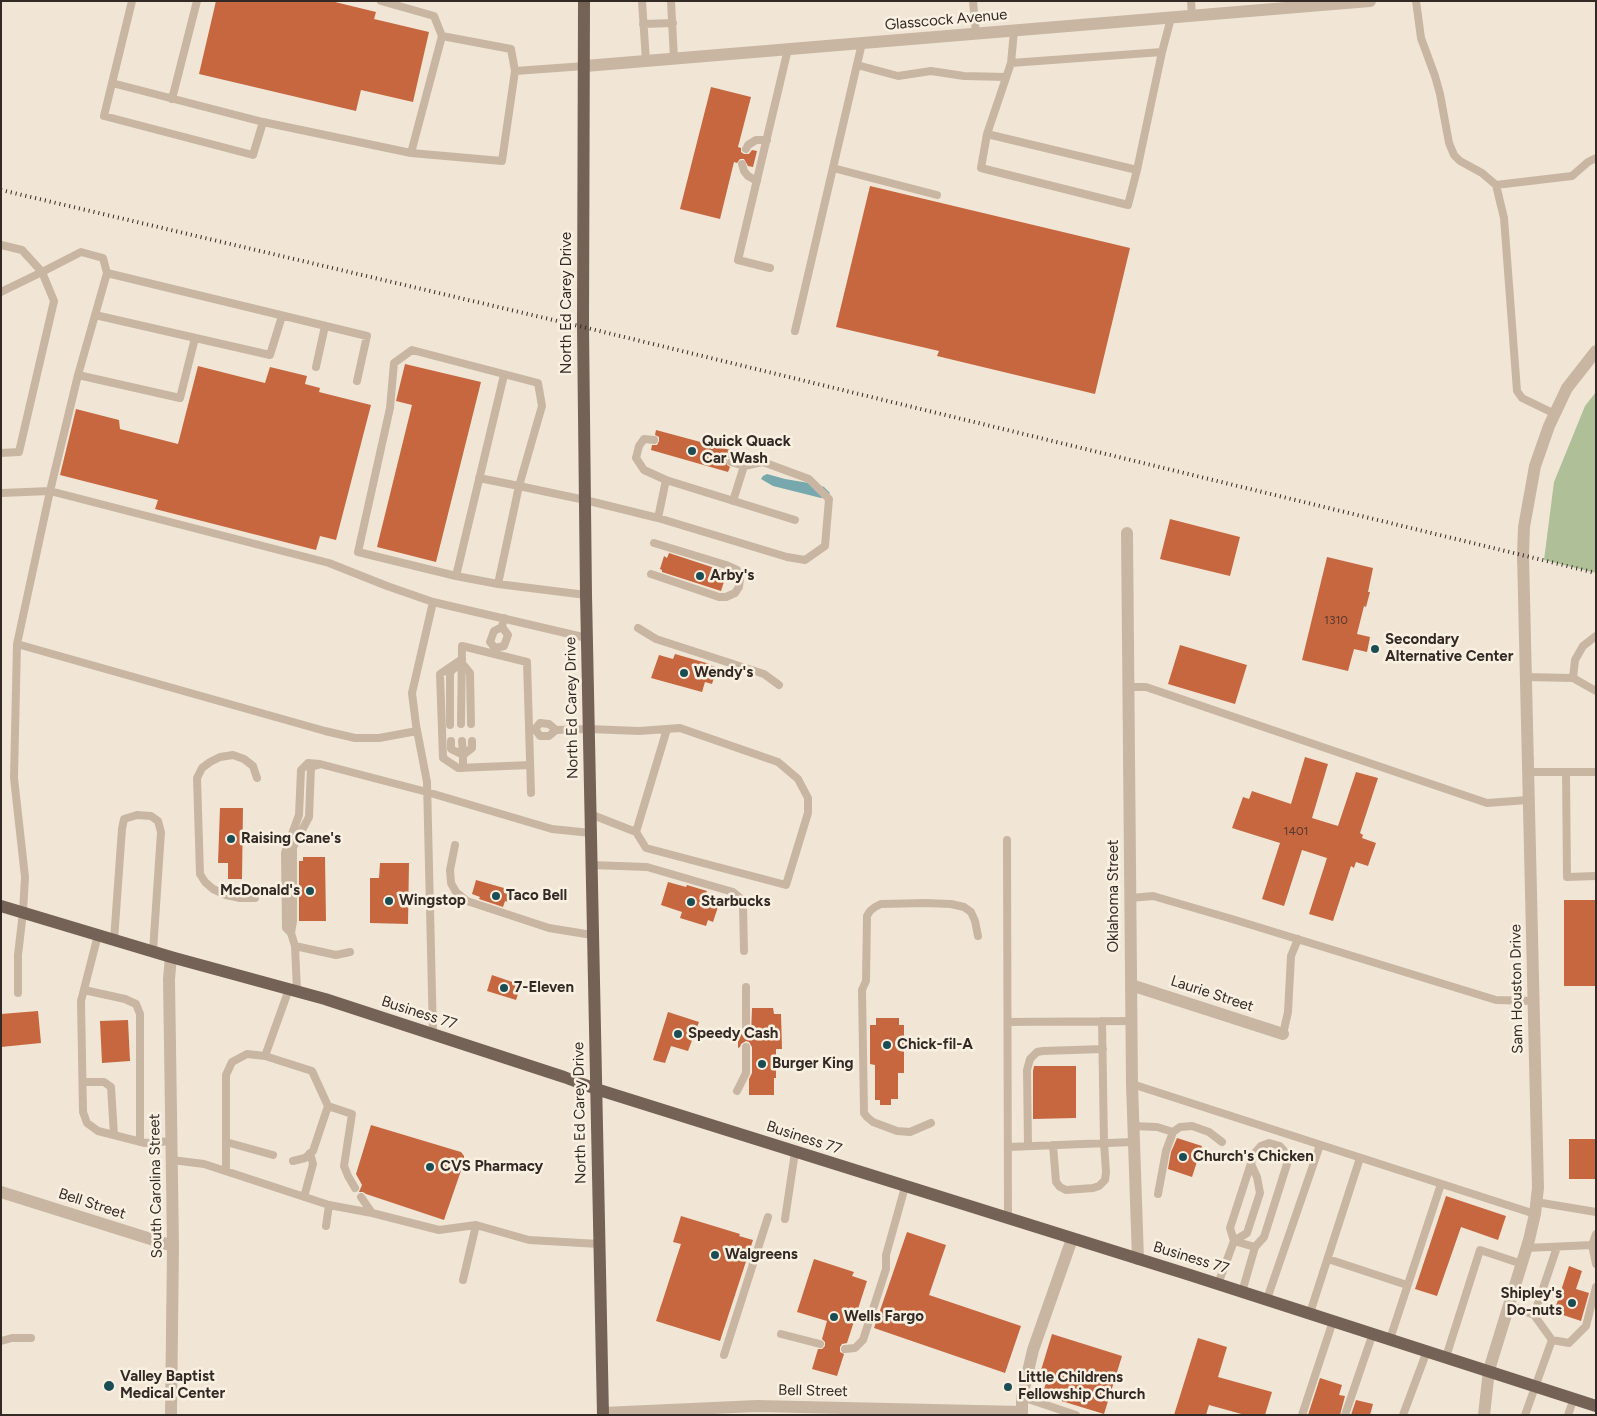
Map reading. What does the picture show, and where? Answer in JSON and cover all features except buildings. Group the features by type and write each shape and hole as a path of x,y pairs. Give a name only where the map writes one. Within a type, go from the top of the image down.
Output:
{"main road":[{"name":"North Ed Carey Drive","path":"584,1 583,327 586,595 603,1414"},
{"name":"Business 77","path":"1,906 153,952 325,999 596,1089 905,1187 1267,1299 1574,1398 1595,1401"}],"street":[{"name":"Glasscock Avenue","path":"585,66 1370,1"},
{"name":"Sam Houston Drive","path":"1484,1415 1489,1370 1522,1264 1536,1208 1538,1188 1522,555 1524,527 1535,466 1555,414 1568,388 1596,351"},
{"name":"Oklahoma Street","path":"1127,534 1131,898 1130,985 1133,1142 1138,1259"},
{"name":"South Carolina Street","path":"171,957 169,978 173,1246 171,1415"},
{"name":"Laurie Street","path":"1130,985 1283,1034"},
{"name":"Bell Street","path":"1,1192 173,1246"},
{"path":"1022,1414 1022,1397 1033,1350 1072,1239"},
{"name":"Bell Street","path":"603,1414 757,1406 1022,1414"}],"lane":[{"path":"132,1 104,116 252,155 263,122"},
{"path":"172,99 197,1"},
{"path":"381,1 434,16 442,36 412,153"},
{"path":"642,1 646,61"},
{"path":"671,1 674,59"},
{"path":"973,1 976,34"},
{"path":"1191,1 1192,16"},
{"path":"1416,1 1421,38 1435,76 1449,143 1454,155 1460,161 1482,173 1496,185 1504,218 1517,391 1522,398 1555,414"},
{"path":"1014,31 1011,63 987,134 982,168 1128,205 1171,18"},
{"path":"643,24 672,23"},
{"path":"112,84 263,122 412,153 502,161 515,70 511,48 442,36"},
{"path":"795,330 862,43"},
{"path":"770,268 738,260 788,49"},
{"path":"1011,63 1162,52"},
{"path":"857,65 898,76 932,71 964,76 1006,77"},
{"path":"515,70 585,66"},
{"path":"987,134 1137,170"},
{"path":"746,149 748,145 756,140 767,140"},
{"path":"1496,185 1572,176 1588,162 1596,158"},
{"path":"742,164 748,176 757,181"},
{"path":"833,168 937,195"},
{"path":"1,245 22,250 42,272 54,301 19,452 1,453"},
{"path":"1,292 81,252 103,258 107,273 78,375 50,491 17,644 14,778 25,877 24,912 18,955 18,993"},
{"path":"107,273 367,336 357,381"},
{"path":"95,315 270,355 282,316"},
{"path":"316,367 326,326"},
{"path":"78,375 180,398 195,338"},
{"path":"498,584 519,486 542,406 538,384 412,350 394,363 390,408 358,552 456,576 498,584 586,595"},
{"path":"456,576 504,375"},
{"path":"654,440 644,439 639,446 636,458 644,470 666,480 795,520"},
{"path":"480,478 585,500 658,518 787,557 805,560 825,546 829,499 809,479 763,462 744,466 731,462"},
{"path":"733,501 744,466"},
{"path":"658,518 666,480"},
{"path":"1,493 50,491 329,563 433,602 503,623 587,638"},
{"path":"651,574 719,597 726,597 735,593 740,579 737,570 726,565 654,543"},
{"path":"433,602 412,693 427,782 433,1035"},
{"path":"494,651 504,646 508,635 503,623"},
{"path":"494,651 490,642 494,631 503,623"},
{"path":"638,628 656,639 764,674 779,685"},
{"path":"1573,678 1575,660 1583,646 1596,636"},
{"path":"17,644 355,738 379,738 417,731"},
{"path":"461,724 462,646 494,651 527,662 532,729 531,793"},
{"path":"461,661 470,673 471,724"},
{"path":"450,725 450,672 461,661"},
{"path":"461,661 440,674 443,758 458,768 530,765"},
{"path":"1525,678 1573,678 1596,691"},
{"path":"1128,687 1146,687 1486,803 1528,800"},
{"path":"532,729 540,724 549,724 556,730 639,731 680,728 778,762 798,778 808,798 808,813 786,885 646,848 636,832 590,814"},
{"path":"636,832 667,729"},
{"path":"451,741 452,749 462,755"},
{"path":"462,741 463,768"},
{"path":"462,755 472,748 472,741"},
{"path":"254,898 240,898 213,889 200,874 197,778 202,768 210,762 220,757 232,755 244,759 253,766 257,778"},
{"path":"265,1056 293,990 295,946 291,933 286,928 285,853 299,815 301,770 308,763 320,764 427,792 552,829 590,833"},
{"path":"1528,772 1596,772"},
{"path":"1566,772 1567,877 1596,876"},
{"path":"114,940 124,819 137,815 151,816 158,821 161,832 153,952"},
{"path":"1008,840 1008,1219"},
{"path":"455,845 450,870 451,883 456,892 467,901 549,928 592,935"},
{"path":"591,865 647,866 733,892 743,903 744,951"},
{"path":"1131,898 1153,896 1496,1000 1533,1001"},
{"path":"931,1124 910,1132 897,1131 873,1122 864,1113 862,990 866,981 867,916 870,911 881,904 951,904 964,907 971,912 976,921 978,936"},
{"path":"98,935 81,1001 84,1112 87,1123 98,1131 140,1142 172,1141"},
{"path":"1283,1034 1288,1012 1291,956 1298,939"},
{"path":"295,946 336,955 350,952"},
{"path":"746,987 746,1031"},
{"path":"84,990 125,999 136,1004 140,1014 140,1142"},
{"path":"1053,1145 1056,1182 1060,1187 1066,1190 1093,1188 1099,1186 1104,1180 1106,1172 1102,1021"},
{"path":"1008,1022 1131,1021"},
{"path":"737,1091 746,1072 746,1047"},
{"path":"1028,1145 1027,1070 1030,1059 1038,1052 1043,1051 1102,1049"},
{"path":"226,1171 226,1076 232,1062 247,1054 265,1056 312,1071 328,1106 312,1151 305,1158 293,1161"},
{"path":"83,1082 104,1082 111,1087 114,1135"},
{"path":"1132,1084 1442,1184 1536,1208 1596,1212"},
{"path":"328,1106 352,1114 344,1166 355,1188"},
{"path":"1133,1126 1157,1127 1173,1132"},
{"path":"1158,1194 1166,1151 1173,1132 1180,1127 1192,1126 1209,1132 1222,1142"},
{"path":"226,1142 273,1155"},
{"path":"1008,1147 1133,1142"},
{"path":"1218,1284 1234,1241 1230,1228 1254,1154 1261,1146 1269,1143 1280,1146 1286,1153 1288,1161 1264,1237 1254,1247 1242,1292"},
{"path":"1267,1299 1320,1145"},
{"path":"785,1219 795,1152"},
{"path":"304,1197 314,1164 310,1154"},
{"path":"1310,1313 1360,1158"},
{"path":"172,1160 204,1164 329,1205 372,1213 439,1230 476,1225 529,1240 599,1244"},
{"path":"1234,1241 1247,1233 1260,1193 1257,1177 1251,1164"},
{"path":"1390,1338 1442,1184"},
{"path":"845,1349 855,1348 863,1340 886,1269 886,1256 905,1187"},
{"path":"361,1197 372,1213"},
{"path":"326,1226 329,1205"},
{"path":"724,1355 768,1217"},
{"path":"463,1280 476,1225"},
{"path":"1596,1234 1592,1245 1596,1264"},
{"path":"1234,1241 1254,1247"},
{"path":"1526,1248 1592,1245"},
{"path":"1534,1315 1557,1247"},
{"path":"1446,1357 1480,1250 1522,1264"},
{"path":"1328,1259 1408,1285"},
{"path":"1509,1305 1534,1315 1552,1340 1569,1343 1586,1326 1596,1288"},
{"path":"1302,1415 1333,1321"},
{"path":"1345,1415 1373,1333"},
{"path":"780,1334 820,1344"},
{"path":"1,1341 12,1338 31,1338"},
{"path":"1525,1415 1552,1340"},
{"path":"1403,1415 1427,1350"},
{"path":"1022,1397 1076,1415"},
{"path":"1568,1415 1574,1398"}],"green space":[{"path":"1596,392 1596,573 1544,560 1554,482 1585,406"}],"water":[{"path":"767,474 815,484 824,487 830,493 826,497 821,498 773,486 761,479"}],"railway":[{"path":"1,190 583,327 1596,573"}],"place":[{"name":"Quick Quack Car Wash","path":"692,451"},
{"name":"Arby's","path":"700,576"},
{"name":"Secondary Alternative Center","path":"1375,649"},
{"name":"Wendy's","path":"684,673"},
{"name":"Raising Cane's","path":"231,839"},
{"name":"McDonald's","path":"310,891"},
{"name":"Taco Bell","path":"496,896"},
{"name":"Wingstop","path":"389,901"},
{"name":"Starbucks","path":"691,902"},
{"name":"7-Eleven","path":"504,988"},
{"name":"Speedy Cash","path":"678,1034"},
{"name":"Chick-fil-A","path":"887,1045"},
{"name":"Burger King","path":"762,1064"},
{"name":"Church's Chicken","path":"1183,1157"},
{"name":"CVS Pharmacy","path":"430,1167"},
{"name":"Walgreens","path":"715,1255"},
{"name":"Shipley's Do-nuts","path":"1572,1303"},
{"name":"Wells Fargo","path":"834,1317"},
{"name":"Valley Baptist Medical Center","path":"109,1386"},
{"name":"Little Childrens Fellowship Church","path":"1008,1387"}]}
